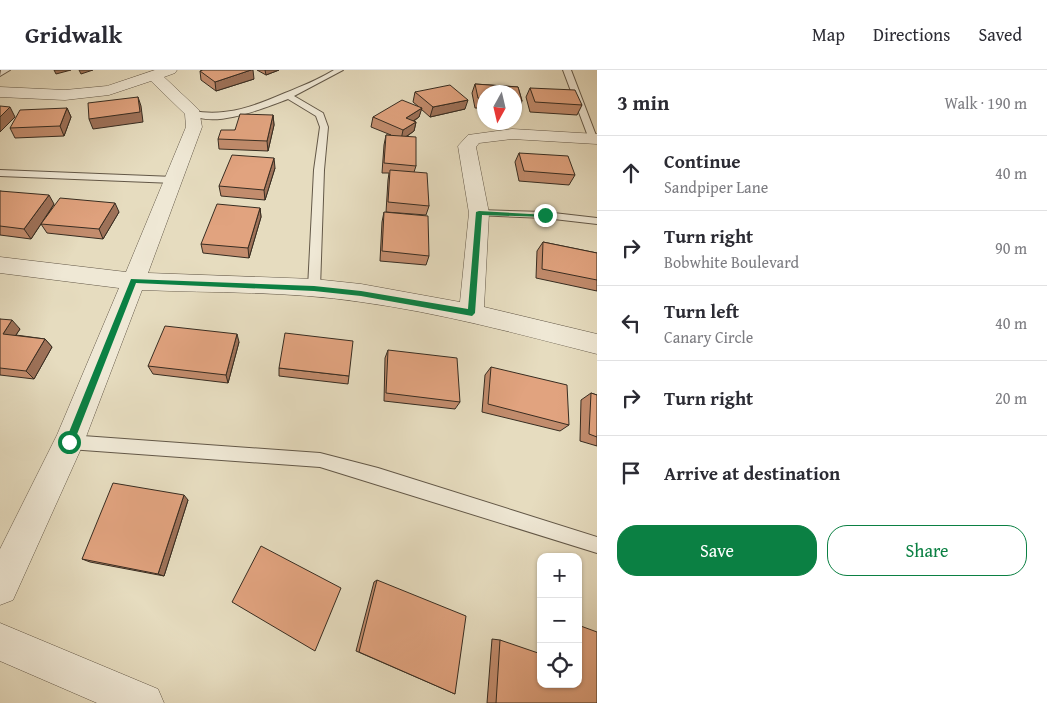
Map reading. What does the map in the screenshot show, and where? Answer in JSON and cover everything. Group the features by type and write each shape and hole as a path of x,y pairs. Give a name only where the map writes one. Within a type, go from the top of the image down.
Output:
{"street":[{"path":"0,92 65,95 109,90 162,73 193,113 194,127 69,442 0,587"},
{"path":"472,313 479,212 467,146 474,139 512,134 595,139"},
{"path":"0,265 133,281 314,288 361,293 472,313 597,344"},
{"path":"0,642 144,703"}],"lane":[{"path":"0,74 6,70"},
{"path":"193,113 209,116 234,114 287,95 339,70"},
{"path":"567,70 595,139"},
{"path":"287,95 320,115 324,127 319,170 314,288"},
{"path":"0,173 174,180"},
{"path":"479,212 545,215 597,221"},
{"path":"69,442 320,460 597,545"}],"building":[{"path":"251,70 215,82 200,71"},
{"path":"450,85 468,100 433,107 415,92"},
{"path":"530,88 575,90 582,105 535,102"},
{"path":"138,97 140,112 89,119 88,103"},
{"path":"402,100 422,108 406,118 416,122 403,130 373,117"},
{"path":"0,106 10,107 0,117"},
{"path":"67,108 60,126 10,128 20,110"},
{"path":"240,114 273,115 267,141 218,139 221,130 235,130"},
{"path":"386,135 416,137 416,166 384,163"},
{"path":"519,153 568,156 575,175 524,171"},
{"path":"232,155 274,158 264,190 219,186"},
{"path":"390,170 427,173 429,206 388,202"},
{"path":"0,191 49,195 24,229 0,226"},
{"path":"60,198 115,203 99,229 41,224"},
{"path":"217,204 260,208 248,248 201,244"},
{"path":"384,212 428,216 429,256 382,251"},
{"path":"543,242 597,253 597,280 542,269"},
{"path":"0,319 12,320 3,334 45,339 26,371 0,368"},
{"path":"165,326 237,334 226,375 148,366"},
{"path":"285,333 353,341 349,376 279,368"},
{"path":"388,350 457,358 460,402 386,393"},
{"path":"491,367 567,385 569,425 488,404"},
{"path":"591,393 597,395 597,437 589,434"},
{"path":"113,483 184,495 158,574 82,559"},
{"path":"261,546 341,588 315,651 232,602"},
{"path":"377,580 466,616 455,694 359,652"},
{"path":"582,626 597,632 597,703 496,703 500,640 537,653 537,688 582,688"}],"route":[{"path":"69,442 133,281 314,288 361,293 472,313 479,212 545,215"}]}
